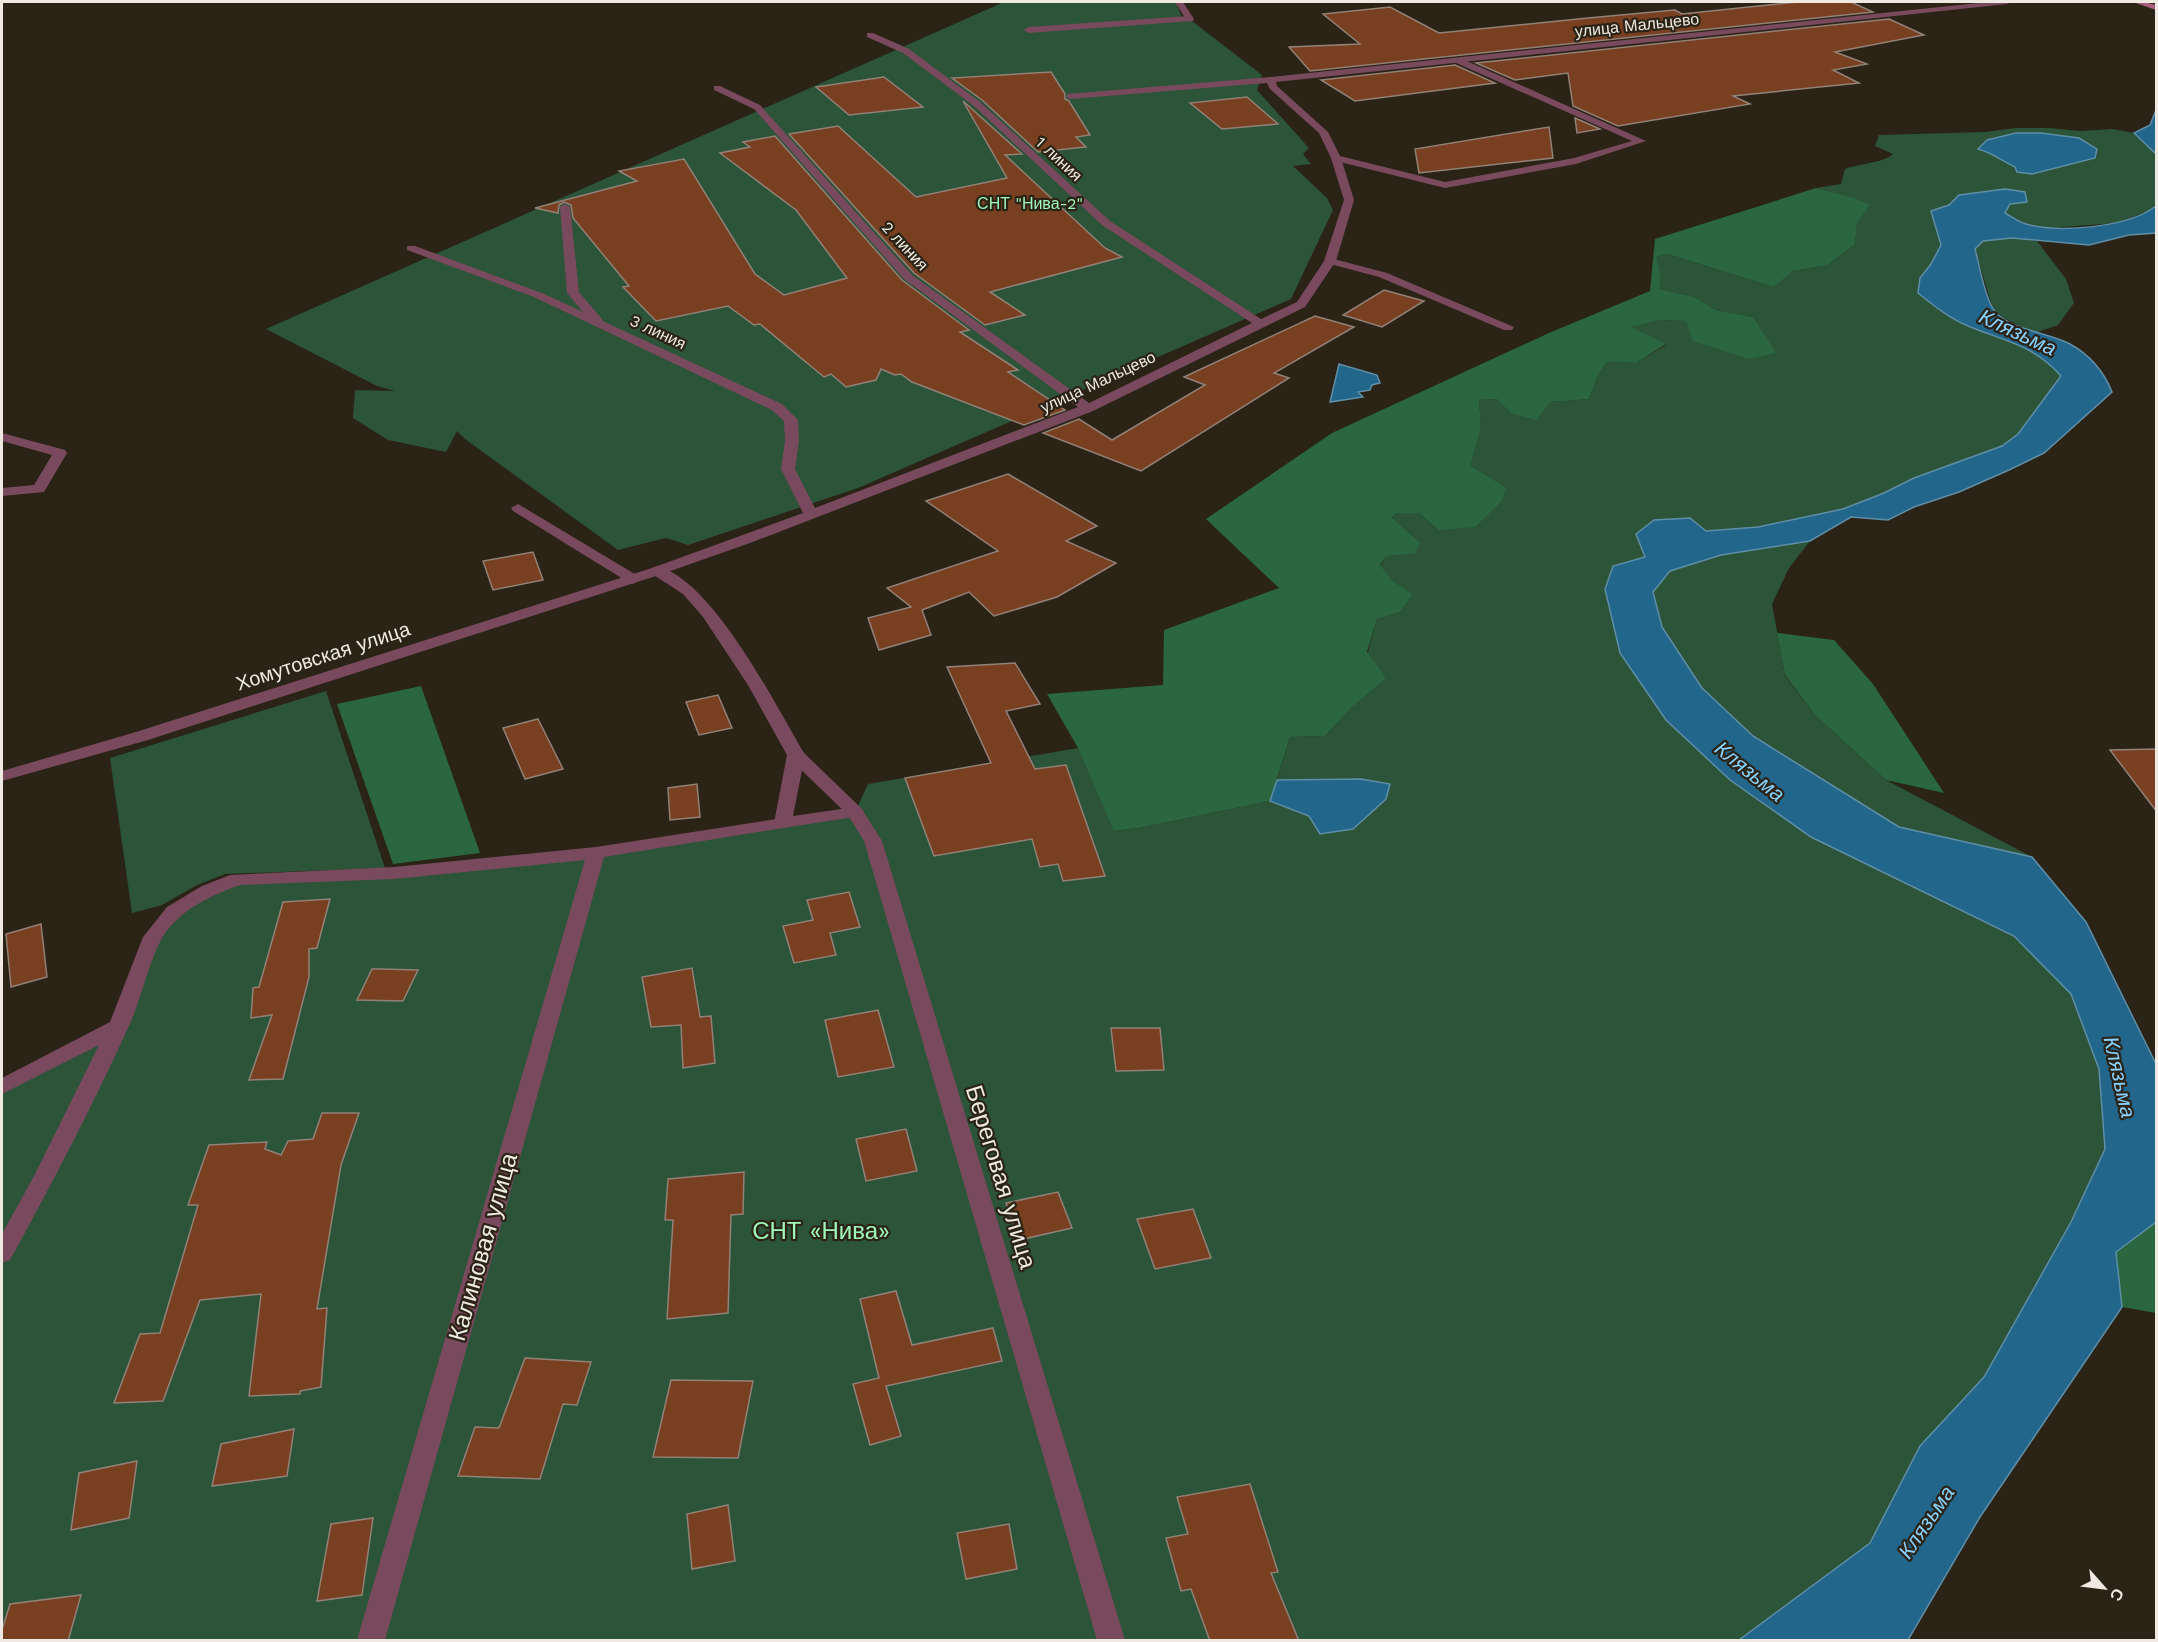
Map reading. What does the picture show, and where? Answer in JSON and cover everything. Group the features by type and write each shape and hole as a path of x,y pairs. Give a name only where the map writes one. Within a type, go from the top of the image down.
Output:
{"street":[{"path":"1028,30 1190,19 1179,2"},
{"name":"улица Мальцево","path":"1070,96 1271,80 2007,2"},
{"path":"2137,2 2157,8"},
{"path":"1869,6 1884,14"},
{"name":"1 линия","path":"870,36 906,51 977,104 1106,223 1260,323"},
{"path":"1336,158 1445,185 1576,161 1641,141 1457,60"},
{"name":"улица Мальцево","path":"657,571 811,515 1088,408 1301,304 1330,261 1349,200 1336,158 1323,132 1273,87 1271,80"},
{"name":"2 линия","path":"717,88 757,107 908,277 1088,408"},
{"path":"565,207 573,292 598,322"},
{"name":"3 линия","path":"411,248 538,296 598,322 777,407 791,420 792,441 788,470 811,515"},
{"path":"1330,261 1383,275 1508,327"},
{"path":"2,437 60,453 39,489 2,492"},
{"path":"518,508 633,579"},
{"name":"Хомутовская улица","path":"2,776 142,736 657,571"},
{"name":"Береговая улица","path":"657,571 688,591 709,614 756,685 796,755 855,812 873,841 1111,1641"},
{"path":"783,823 796,755"},
{"path":"2,1254 45,1176 119,1026 153,937 174,911 209,890 237,879 394,873 596,853 855,812"},
{"name":"Калиновая улица","path":"371,1641 596,853"},
{"path":"2,1087 119,1026"}],"green space":[{"name":"СНТ \"Нива-2\"","path":"1004,2 1176,2 1183,21 1192,21 1262,75 1257,90 1309,148 1303,154 1311,164 1293,166 1327,198 1333,210 1291,299 858,488 688,545 666,538 618,550 457,431 446,452 388,440 353,418 355,390 395,391 377,386 266,329"},
{"name":"СНТ «Нива»","path":"2016,128 2080,131 2112,129 2134,133 2156,154 2156,206 2153,209 2117,223 2050,228 2023,223 2005,213 2010,204 2025,192 1941,244 1931,264 1920,278 1966,326 2015,342 2049,362 2061,376 2018,434 2002,446 1914,478 1843,509 1758,527 1706,531 1690,518 1646,557 1613,566 1605,588 1620,653 1666,720 1730,780 1811,837 2014,936 2071,994 2099,1069 2105,1149 2071,1222 1984,1377 1920,1446 1870,1543 1739,1640 2,1640 2,1087 119,1026 174,911 237,879 494,862 855,812 868,784 1078,748 1115,831 1270,801 1310,816 1361,779 1277,780 1290,737 1325,736 1353,706 1377,619 1400,612 1413,594 1392,580 1380,566 1387,556 1415,554 1419,543 1392,519 1397,513 1419,513 1438,530 1506,487 1469,466 1481,426 1479,400 1498,399 1511,413 1550,402 1589,399 1597,377 1607,362 1636,363 1666,345 1630,327 1661,320 1686,321 1775,353 1753,317 1716,310 1695,297 1658,289 1661,278 1655,257 1667,254 1774,287 1793,271 1828,265 1855,244 1857,223 1852,197 1816,188 1841,184 1845,169 1883,160 1893,154 1875,146 1879,135 1985,132","holes":["2016,133 2041,133 2079,138 2094,158 2032,174 2004,162 1999,156 1979,149 1987,140"]},
{"path":"1816,188 1852,197 1870,205 1857,223 1855,244 1828,265 1793,271 1774,287 1667,254 1656,257 1661,278 1659,289 1695,297 1716,310 1753,317 1776,353 1749,359 1693,341 1686,321 1661,320 1631,327 1666,344 1636,363 1607,362 1597,377 1589,399 1550,402 1536,420 1511,413 1497,399 1479,400 1481,426 1470,466 1506,487 1502,501 1475,527 1438,530 1419,513 1397,513 1392,518 1420,543 1415,554 1387,556 1380,565 1392,580 1413,594 1400,612 1377,619 1367,652 1386,678 1353,706 1325,736 1290,737 1270,801 1114,831 1078,748 1047,694 1163,685 1164,630 1279,588 1206,519 1332,433 1549,333 1650,291 1655,239"},
{"path":"2012,238 2037,241 2066,279 2074,303 2058,325 2035,333 2004,318 1993,309 1975,249 1983,241"},
{"path":"1810,541 1789,568 1772,604 1785,676 1815,715 1886,780 2032,857 1899,827 1753,736 1702,688 1662,627 1653,592 1670,571 1721,555"},
{"path":"1777,633 1834,640 1873,684 1944,793 1886,780 1815,715 1785,675"},
{"path":"421,686 480,853 393,864 337,704"},
{"path":"326,691 385,868 225,874 197,885 162,905 132,913 110,758"},
{"path":"2156,1222 2156,1313 2122,1307 2116,1252"}],"water":[{"path":"2156,110 2156,154 2134,133 2150,125"},
{"path":"2016,133 2041,133 2079,138 2097,149 2095,158 2032,174 2017,172 2015,167 1978,149 1987,140"},
{"name":"Клязьма","path":"2005,189 2025,192 2027,202 2010,204 2005,213 2023,223 2040,227 2074,228 2111,224 2156,206 2156,233 2129,235 2089,245 2012,238 1983,241 1975,249 1986,293 1998,314 2006,321 2062,340 2077,348 2096,365 2112,392 2044,453 1959,492 1914,507 1888,520 1851,517 1810,541 1721,555 1670,571 1653,592 1662,627 1702,688 1753,736 1899,827 2032,857 2086,922 2156,1064 2156,1222 2116,1252 2122,1307 1980,1517 1908,1640 1739,1640 1870,1543 1920,1446 1984,1377 2071,1222 2105,1149 2099,1069 2071,994 2014,936 1811,837 1730,780 1666,720 1620,653 1605,589 1613,566 1645,557 1636,534 1654,520 1690,518 1706,531 1758,527 1843,509 1914,478 2002,446 2018,434 2061,376 2040,357 2006,340 1961,323 1918,293 1920,278 1941,245 1931,211 1949,205 1959,195"},
{"path":"1339,364 1377,375 1380,383 1372,385 1370,390 1358,392 1363,397 1330,402"},
{"path":"1361,779 1390,784 1386,799 1353,829 1320,834 1309,816 1270,801 1277,780"}],"building":[{"path":"1798,2 1851,2 1873,12 1310,71 1289,47 1360,44 1323,14 1390,7 1439,33 1675,10 1682,14"},
{"path":"1889,19 1924,35 1835,52 1867,64 1833,70 1859,83 1733,96 1750,104 1618,126 1573,106 1568,73 1515,80 1476,63"},
{"path":"1455,65 1495,83 1355,101 1321,80"},
{"path":"1051,72 1065,94 1065,99 1069,101 1090,135 1076,137 1086,147 1038,152 982,100 952,78"},
{"path":"884,77 923,107 849,115 816,87"},
{"path":"1247,97 1278,124 1222,129 1190,103"},
{"path":"963,101 1022,154 1005,155 1105,248 1122,257 990,292 1025,315 985,325 914,273 789,134 838,126 916,197 1007,178"},
{"path":"1575,118 1600,129 1577,133"},
{"path":"1549,127 1553,158 1419,173 1415,149"},
{"path":"775,136 902,280 969,330 960,332 1018,370 1008,372 1065,410 1024,425 912,382 901,374 895,375 881,369 876,380 846,387 831,374 824,377 760,324 754,325 728,306 656,321 623,287 629,286 573,218 571,205 564,202 559,205 558,213 535,208 637,181 619,171 684,159 755,274 784,295 847,278 796,210 720,153 750,147 743,142"},
{"path":"1384,290 1424,301 1382,327 1343,315"},
{"path":"1315,316 1354,327 1274,373 1289,378 1141,471 1043,433 1079,419 1112,440 1205,385 1184,377"},
{"path":"1008,474 1097,526 1066,541 1116,563 1057,597 994,616 969,592 922,610 931,635 879,650 868,618 911,607 887,588 998,551 926,501"},
{"path":"533,552 543,580 493,590 483,561"},
{"path":"1015,663 1040,704 1006,711 1035,769 1066,765 1105,876 1063,881 1058,864 1040,867 1032,839 934,856 905,778 991,763 947,667"},
{"path":"718,695 732,728 699,735 686,702"},
{"path":"538,719 563,769 525,779 503,728"},
{"path":"2157,749 2157,812 2110,750"},
{"path":"697,784 700,817 670,820 668,788"},
{"path":"849,892 860,927 830,933 836,955 794,963 783,926 813,920 807,900"},
{"path":"330,899 317,948 309,949 309,977 283,1079 249,1080 272,1015 251,1018 253,988 259,987 283,902"},
{"path":"41,924 47,977 11,987 6,934"},
{"path":"692,968 700,1017 711,1016 715,1063 683,1068 681,1025 651,1027 642,977"},
{"path":"372,969 418,970 403,1001 357,1000"},
{"path":"878,1010 894,1067 838,1077 825,1020"},
{"path":"1111,1028 1160,1028 1164,1070 1116,1071"},
{"path":"322,1113 359,1113 341,1165 317,1309 327,1308 321,1387 300,1391 300,1394 249,1396 261,1294 200,1300 163,1401 114,1403 140,1334 160,1333 198,1205 188,1205 209,1145 267,1142 265,1149 281,1155 288,1141 313,1139"},
{"path":"906,1129 917,1171 866,1181 856,1139"},
{"path":"744,1172 743,1214 731,1215 728,1313 667,1319 673,1220 665,1220 668,1179"},
{"path":"1058,1192 1072,1228 1019,1240 1006,1203"},
{"path":"1193,1209 1211,1258 1155,1269 1137,1219"},
{"path":"896,1291 912,1345 993,1328 1002,1361 886,1386 901,1436 870,1445 853,1384 879,1378 860,1299"},
{"path":"525,1358 591,1362 577,1405 563,1404 540,1479 458,1476 475,1427 499,1428"},
{"path":"671,1380 753,1381 738,1458 653,1457"},
{"path":"294,1429 287,1476 212,1486 221,1444"},
{"path":"137,1461 129,1518 71,1530 79,1473"},
{"path":"1250,1484 1278,1572 1271,1573 1299,1641 1210,1641 1191,1589 1181,1591 1166,1538 1188,1534 1177,1497"},
{"path":"728,1505 735,1561 692,1569 687,1514"},
{"path":"373,1518 362,1595 317,1601 331,1524"},
{"path":"1009,1524 1017,1569 966,1579 957,1533"},
{"path":"81,1595 68,1641 2,1641 2,1630 10,1604"}]}
